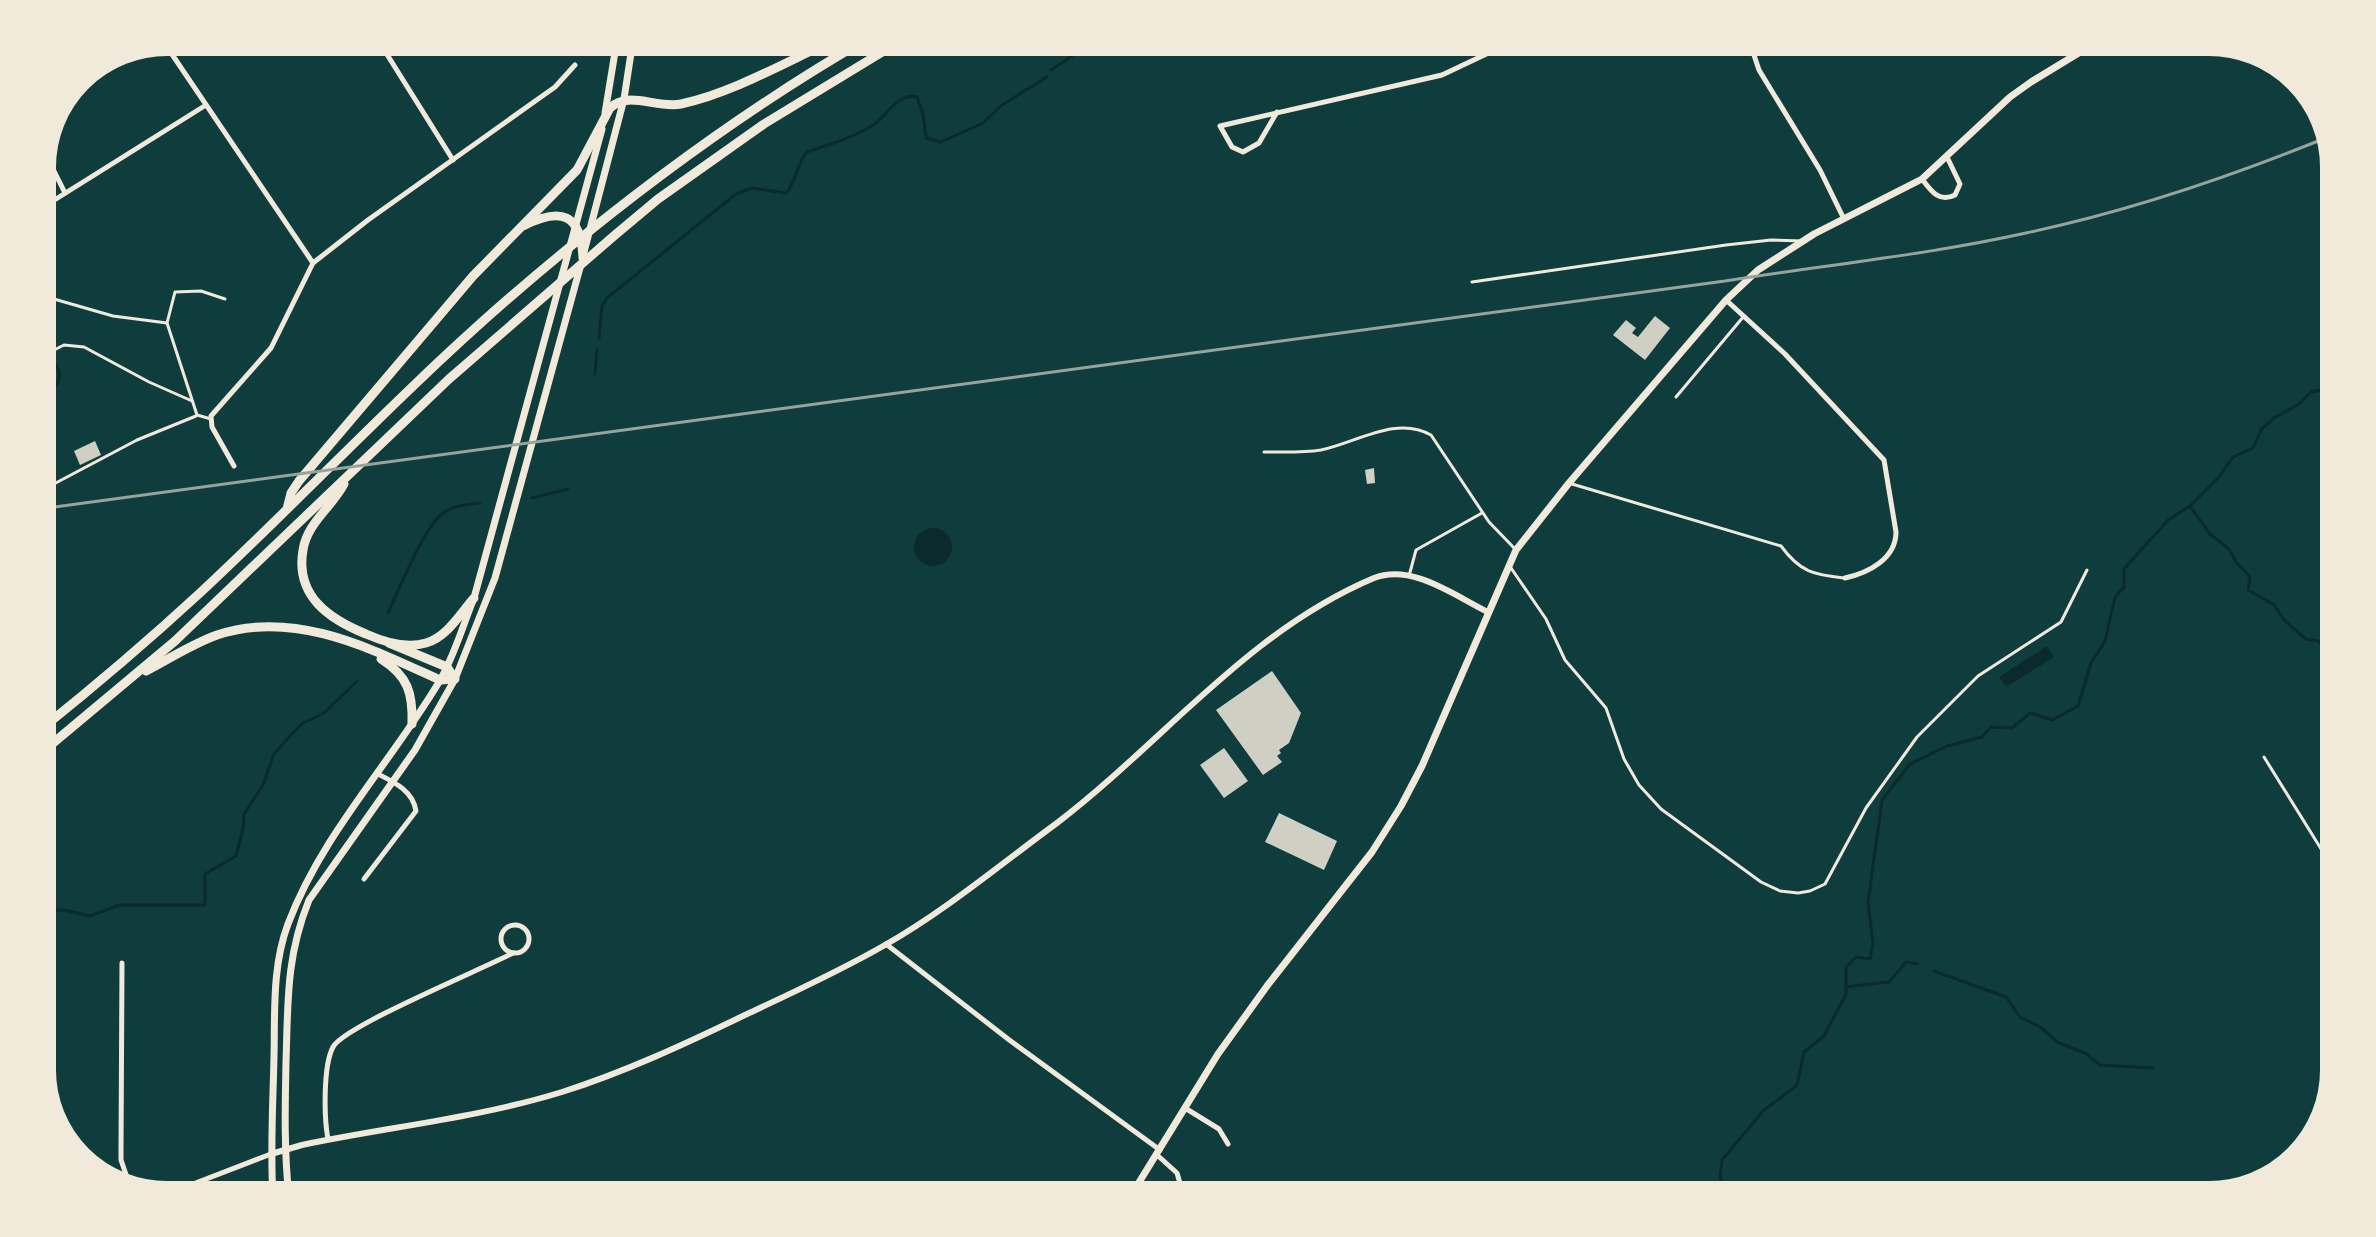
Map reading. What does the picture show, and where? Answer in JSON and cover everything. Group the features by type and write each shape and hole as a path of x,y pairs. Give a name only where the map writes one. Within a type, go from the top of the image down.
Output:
{"highway":[{"path":"287,509 291,493 299,481 437,317 517,229 571,176 610,108 624,99 667,106 682,104 737,84 803,54"},
{"path":"54,718 157,632 417,383 536,277 638,192 736,121 843,54"},
{"path":"54,743 132,679 232,588 449,379 658,199 753,132 879,54"},
{"path":"517,229 547,215 565,217 576,225 583,258"},
{"path":"132,679 203,641 258,626 304,628 364,648 440,680 455,679 447,667 343,625 322,611 308,592 303,576 302,552 310,530 340,492 349,475"},
{"path":"389,643 416,645 433,640 452,625 474,598"},
{"path":"364,648 392,666 407,681 412,698 412,724"}],"main road":[{"path":"272,1183 276,979 281,945 303,888 324,848 440,680 474,598 603,124 615,54"},
{"path":"288,1183 284,1149 288,979 298,927 309,900 415,750 455,679 495,578 583,258 624,99 631,54"},
{"path":"1139,1183 1242,1019 1372,852 1401,806 1422,766 1516,550 1569,483 1726,300 1758,270 1802,241 1922,179 2010,97 2078,54"}],"street":[{"path":"172,54 313,263"},
{"path":"387,54 453,160"},
{"path":"1277,112 1259,143 1243,152 1232,147 1220,126 1277,112 1442,75 1486,54"},
{"path":"1754,54 1759,70 1820,170 1844,219"},
{"path":"234,466 212,427 213,412 271,348 313,263 555,87 575,65"},
{"path":"54,200 206,105"},
{"path":"1922,179 1940,197 1955,195 1960,184 1947,157"},
{"path":"54,171 65,193"},
{"path":"1726,300 1785,354 1884,460 1896,532 1895,544 1881,562 1862,574 1845,578"},
{"path":"196,1183 284,1149 508,1105 613,1074 725,1025 886,944 1083,803 1212,685 1298,620 1377,577 1409,576 1488,612"},
{"path":"364,879 416,813 411,797 378,774"},
{"path":"328,1139 328,1074 330,1054 335,1044 375,1019 521,951 529,941 528,933 518,926 507,928 502,937 503,946 513,953"},
{"path":"886,944 1158,1152 1177,1173 1180,1183"},
{"path":"122,963 121,1160 126,1174"},
{"path":"1185,1108 1219,1129 1228,1144"}],"lane":[{"path":"1472,282 1726,245 1771,240 1802,241"},
{"path":"197,415 167,323 175,292 201,291 225,299"},
{"path":"54,300 113,316 167,323"},
{"path":"1676,397 1744,316"},
{"path":"54,350 64,345 84,347 192,401"},
{"path":"54,484 137,440 197,415 211,419"},
{"path":"1264,452 1322,450 1380,432 1415,428 1431,435 1482,513 1516,550"},
{"path":"1569,483 1781,546 1810,573 1845,578"},
{"path":"1409,576 1416,550 1482,513"},
{"path":"1509,565 1541,611 1565,660 1606,708 1624,759 1648,796 1761,882 1780,891 1798,893 1816,889 1827,882 1866,808 1923,731 1978,676 2061,622 2087,570"},
{"path":"2264,757 2322,850"}],"water":[{"path":"933,528 946,534 952,547 946,560 933,566 920,560 914,547 920,534"},
{"path":"2047,646 2054,657 2006,687 1999,677"}],"building":[{"path":"1655,316 1670,328 1645,360 1613,335 1626,320 1636,328 1632,333 1638,337"},
{"path":"95,441 101,455 80,465 74,451"},
{"path":"1374,468 1375,483 1367,484 1365,470"},
{"path":"1272,671 1301,713 1289,743 1279,750 1281,753 1277,756 1282,762 1263,775 1216,710"},
{"path":"1224,748 1248,781 1224,798 1200,765"},
{"path":"1279,813 1337,841 1324,870 1265,842"}],"waterway":[{"path":"1051,70 1074,54"},
{"path":"599,338 602,306 607,298 736,194 752,188 786,193 807,152 872,126 903,98 910,97 917,97 926,138 941,142 983,123 1002,105 1047,77"},
{"path":"595,374 597,350"},
{"path":"54,364 59,375 55,386"},
{"path":"1722,1183 1722,1160 1763,1111 1797,1085 1804,1052 1824,1036 1846,994 1846,967 1856,957 1870,959 1873,943 1868,903 1882,800 1910,764 1947,746 1982,737 1991,727 2012,728 2030,713 2052,720 2078,706 2091,663 2105,641 2115,597 2124,587 2124,569 2168,520 2190,506 2219,477 2233,457 2253,448 2261,430 2274,418 2299,404 2311,392 2322,390"},
{"path":"532,498 568,489"},
{"path":"388,613 405,574 435,521 452,508 480,503"},
{"path":"2190,506 2210,534 2229,549 2250,577 2248,590 2274,605 2284,620 2306,639 2322,645"},
{"path":"54,911 90,916 119,905 205,905 205,874 236,856 244,814 263,785 274,754 303,723 324,713 357,681"},
{"path":"1845,987 1889,982 1906,962 1917,964"},
{"path":"1934,971 2006,997 2020,1017 2040,1027 2059,1043 2085,1053 2100,1065 2153,1068"}],"railway":[{"path":"54,507 1951,248 2141,204 2319,141"}]}
